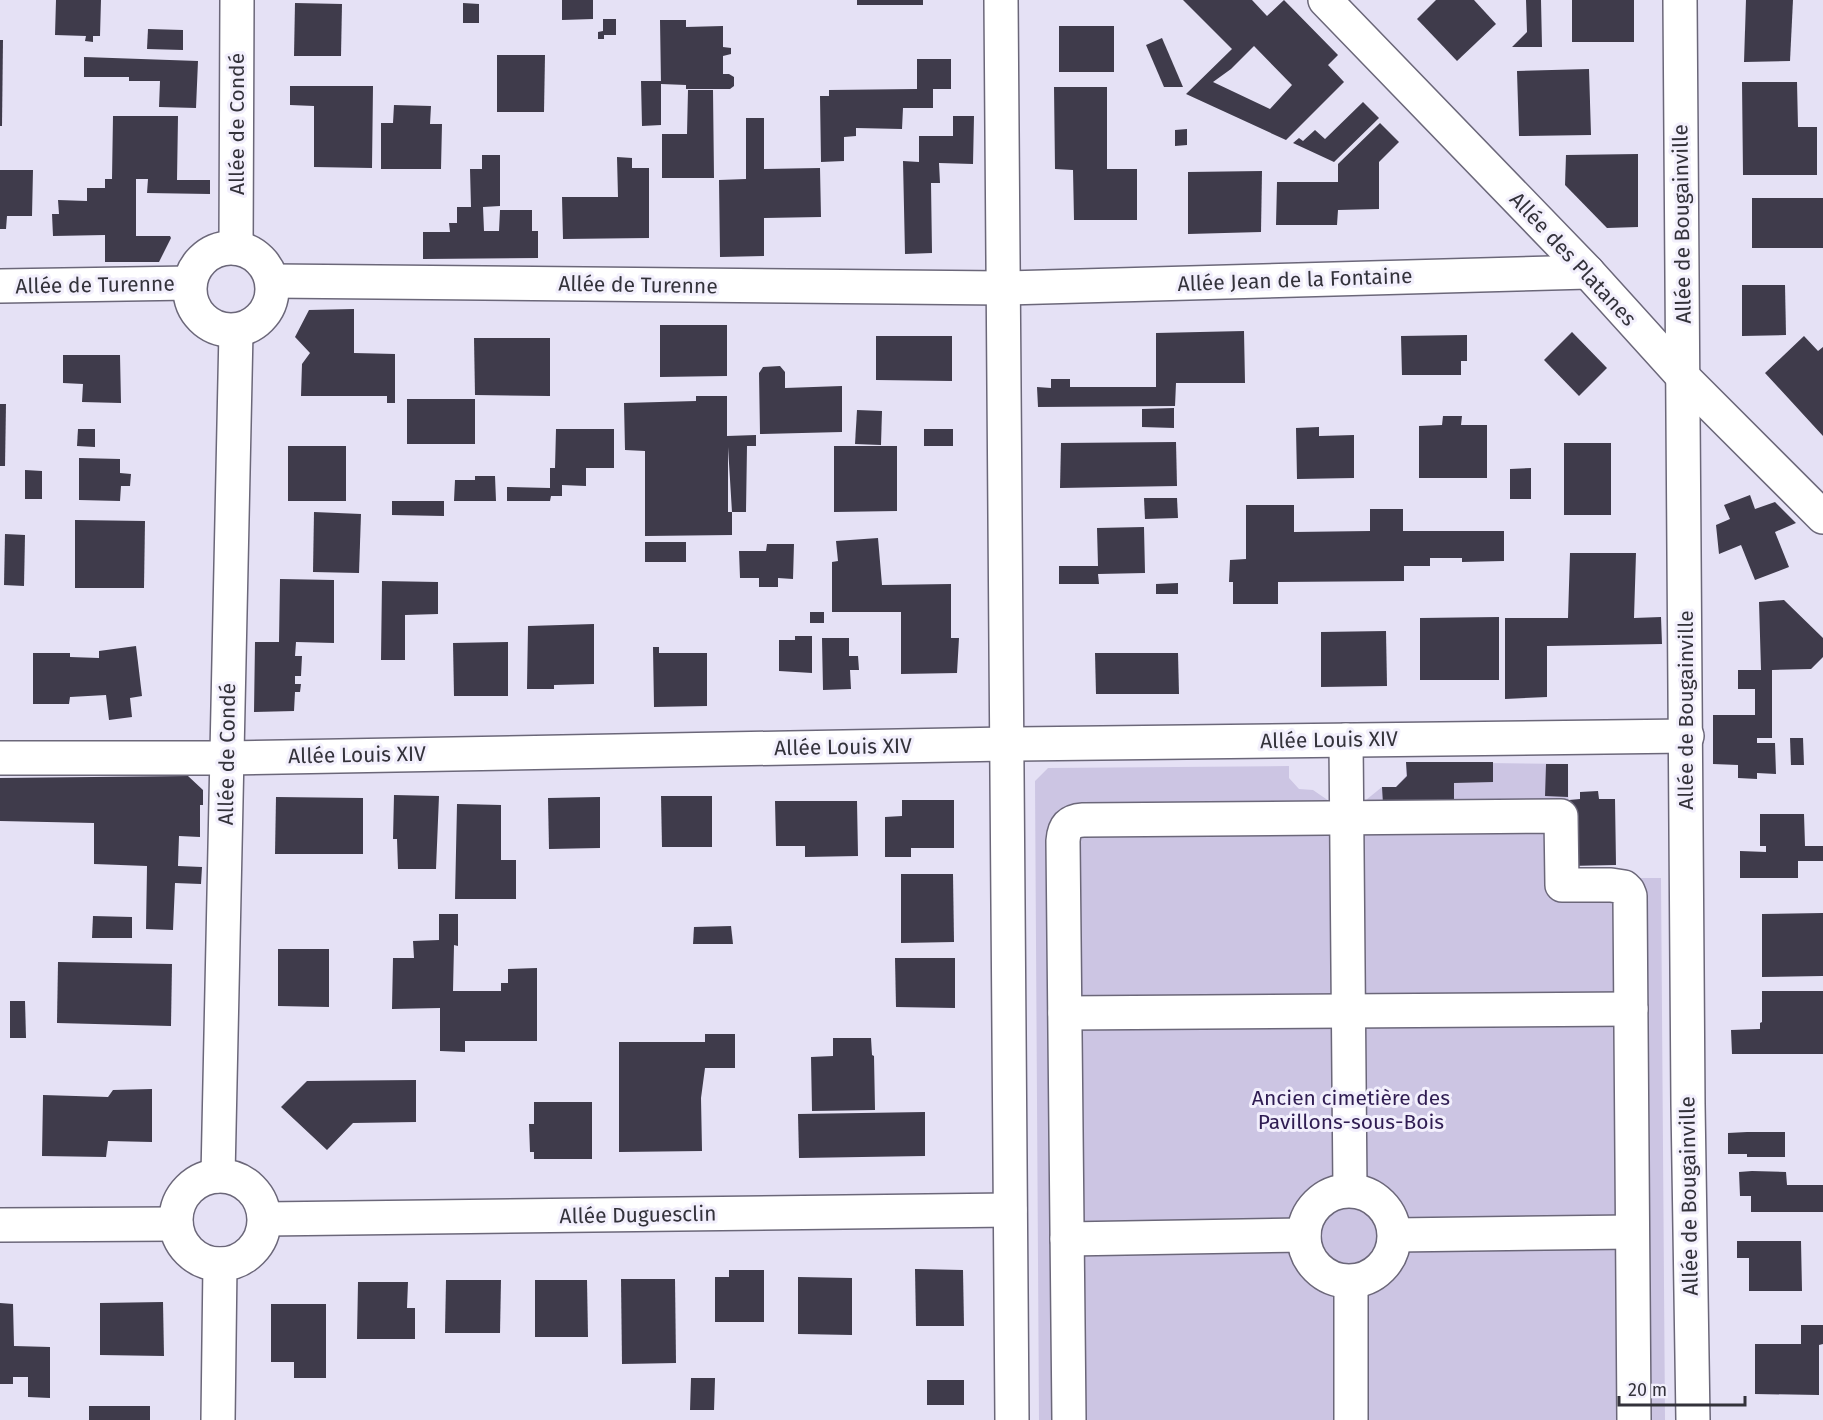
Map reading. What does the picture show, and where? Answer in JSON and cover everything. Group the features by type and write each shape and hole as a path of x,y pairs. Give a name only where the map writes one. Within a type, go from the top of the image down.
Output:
{"street":[{"name":"Allée de Condé","path":"236,248 237,0"},
{"path":"1001,0 1012,1420"},
{"name":"Allée des Platanes","path":"1326,0 1588,272 1684,378 1823,517"},
{"name":"Allée de Bougainville","path":"1680,0 1688,1092 1693,1420"},
{"path":"223,248 248,251 260,259 268,269 272,281 273,295 261,319 249,327 236,331 211,326 194,308 190,296 190,283 201,260 223,248"},
{"name":"Allée Jean de la Fontaine","path":"1003,288 1588,272"},
{"name":"Allée de Turenne","path":"272,281 1003,288"},
{"name":"Allée de Turenne","path":"0,286 190,283"},
{"name":"Allée de Condé","path":"218,1176 236,331"},
{"name":"Allée Louis XIV","path":"0,758 227,758 1007,744 1687,736"},
{"path":"1346,740 1350,1190"},
{"path":"1069,1420 1063,833 1069,824 1083,820 1561,816 1562,885 1618,886 1628,891 1630,896 1634,1420"},
{"path":"1065,1013 1631,1009"},
{"path":"218,1176 245,1183 262,1205 265,1219 257,1246 247,1256 235,1262 220,1264 208,1263 196,1257 186,1248 176,1224 177,1210 183,1197 192,1186 204,1179 218,1176"},
{"path":"1350,1190 1364,1192 1381,1203 1393,1221 1395,1235 1393,1249 1387,1262 1371,1275 1351,1282 1336,1280 1323,1274 1312,1263 1305,1250 1304,1235 1309,1215 1323,1198 1335,1192 1350,1190"},
{"name":"Allée Duguesclin","path":"265,1219 1010,1210"},
{"path":"0,1225 176,1224"},
{"path":"1395,1235 1632,1232"},
{"path":"1067,1239 1304,1235"},
{"path":"218,1420 220,1264"},
{"path":"1351,1282 1351,1420"}],"green space":[{"name":"Ancien cimetière des Pavillons-sous-Bois","path":"1406,762 1568,764 1569,878 1661,878 1665,1420 1039,1420 1035,781 1048,768 1289,766 1289,778 1299,789 1313,790 1329,801 1366,800 1382,787 1396,787 1406,776"}],"building":[{"path":"56,0 101,0 100,36 93,36 93,42 85,41 86,36 55,35"},
{"path":"562,0 593,0 593,19 562,20"},
{"path":"857,0 923,0 923,5 857,5"},
{"path":"1183,0 1252,0 1267,16 1284,0 1338,55 1328,65 1344,82 1286,140 1186,94 1232,49","holes":["1254,46 1292,85 1270,109 1213,82 1231,69"]},
{"path":"1436,0 1474,0 1496,24 1457,61 1417,19"},
{"path":"1526,0 1541,0 1542,47 1512,47 1527,32"},
{"path":"1572,0 1634,0 1634,42 1572,42"},
{"path":"1746,0 1793,0 1790,61 1744,62"},
{"path":"295,3 342,4 341,56 294,56"},
{"path":"463,3 479,4 479,23 463,23"},
{"path":"603,19 616,19 616,35 604,35 604,39 598,39 598,32 603,31"},
{"path":"660,20 686,20 686,27 723,26 723,47 731,48 731,54 723,56 723,74 734,77 734,86 730,89 686,89 686,85 661,84 661,125 642,126 641,81 661,81"},
{"path":"1059,26 1114,26 1114,72 1059,72"},
{"path":"148,29 183,30 183,50 147,49"},
{"path":"1162,38 1183,87 1164,87 1146,45"},
{"path":"0,40 3,40 2,126 0,126"},
{"path":"497,55 545,55 544,112 497,112"},
{"path":"84,57 198,61 196,108 159,107 160,81 129,81 129,77 84,77"},
{"path":"917,59 951,59 951,89 933,89 933,108 903,108 902,129 856,128 856,136 844,137 844,161 821,162 820,96 829,96 829,90 917,89"},
{"path":"1589,69 1591,135 1519,136 1517,71"},
{"path":"1742,82 1797,82 1798,127 1817,127 1817,175 1743,175"},
{"path":"290,86 373,86 372,168 314,167 314,106 290,105"},
{"path":"1054,87 1107,87 1107,169 1137,169 1137,220 1074,220 1073,170 1055,169"},
{"path":"688,90 713,90 714,178 662,178 662,134 687,134"},
{"path":"1363,102 1379,118 1334,162 1293,143 1299,138 1303,141 1315,130 1325,139"},
{"path":"394,105 431,106 430,124 442,124 441,169 381,169 381,123 393,123"},
{"path":"113,116 178,116 177,180 210,180 210,194 147,193 148,179 136,179 136,236 170,236 171,238 159,262 105,262 105,235 53,236 52,214 59,214 58,200 87,201 87,188 105,188 105,179 112,179"},
{"path":"953,116 974,116 973,164 939,163 940,183 931,183 932,253 905,254 903,161 919,162 919,136 953,136"},
{"path":"746,118 764,118 764,169 820,168 821,217 764,218 764,256 720,257 719,180 746,179"},
{"path":"1380,123 1399,142 1379,162 1379,209 1338,210 1337,225 1276,225 1277,182 1338,182 1338,164"},
{"path":"1187,129 1187,145 1175,146 1175,130"},
{"path":"1638,154 1638,227 1607,228 1565,185 1566,155"},
{"path":"482,155 500,155 500,206 483,207 484,231 499,231 500,210 532,210 532,231 538,231 538,258 423,259 423,232 450,232 449,223 457,223 457,207 471,207 470,169 482,169"},
{"path":"617,157 632,158 632,168 649,168 649,238 563,239 562,197 618,197"},
{"path":"0,170 33,170 32,216 7,216 6,229 0,229"},
{"path":"1262,171 1261,232 1188,234 1188,172"},
{"path":"1752,198 1823,198 1823,248 1752,248"},
{"path":"1742,285 1785,285 1786,335 1742,336"},
{"path":"354,309 354,353 395,354 395,403 387,403 387,396 301,396 302,364 310,353 295,337 309,310"},
{"path":"660,325 727,325 727,376 660,377"},
{"path":"1244,331 1245,383 1176,383 1175,406 1038,407 1037,387 1051,388 1051,379 1070,379 1070,387 1156,387 1156,333"},
{"path":"1572,332 1607,368 1579,396 1544,360"},
{"path":"1467,335 1467,361 1461,361 1461,375 1402,375 1401,336"},
{"path":"876,336 952,336 952,381 876,380"},
{"path":"1804,336 1818,351 1823,347 1823,436 1765,373"},
{"path":"474,338 550,338 550,396 475,395"},
{"path":"63,355 120,355 121,403 82,402 83,384 63,383"},
{"path":"780,366 785,372 785,388 842,386 842,432 760,434 759,373 763,367"},
{"path":"696,396 727,396 727,436 756,435 756,446 747,446 746,512 732,512 732,535 645,536 645,451 625,450 624,403 696,401","holes":["728,447 732,512 728,512"]},
{"path":"407,399 475,399 475,444 407,444"},
{"path":"0,404 6,404 5,466 0,466"},
{"path":"1174,408 1174,428 1142,427 1142,409"},
{"path":"857,410 882,411 881,445 855,444"},
{"path":"1443,416 1462,416 1461,425 1487,425 1487,478 1419,478 1419,426 1442,425"},
{"path":"1319,427 1319,436 1354,435 1354,478 1297,479 1296,428"},
{"path":"78,429 95,429 95,447 77,446"},
{"path":"556,429 614,429 614,468 586,468 586,486 562,485 562,496 551,496 550,501 507,501 507,487 550,488 550,468 555,468"},
{"path":"924,429 953,429 953,446 924,446"},
{"path":"1176,442 1177,486 1060,488 1061,443"},
{"path":"1564,443 1611,443 1611,515 1564,515"},
{"path":"288,446 346,446 346,501 288,501"},
{"path":"834,446 897,446 897,511 834,512"},
{"path":"79,458 120,459 120,473 131,474 130,486 121,486 120,501 79,500"},
{"path":"1531,468 1531,499 1510,499 1510,469"},
{"path":"25,470 42,471 42,499 25,499"},
{"path":"475,476 495,476 496,501 454,501 455,480 475,480"},
{"path":"1750,495 1755,509 1775,502 1796,523 1775,532 1789,567 1755,580 1741,545 1719,554 1716,525 1730,519 1724,505"},
{"path":"1144,498 1177,498 1178,518 1145,519"},
{"path":"392,501 444,501 444,516 392,515"},
{"path":"1246,505 1294,505 1294,532 1370,531 1370,509 1403,509 1403,531 1504,531 1504,561 1462,562 1462,558 1430,558 1430,566 1404,566 1404,581 1278,582 1278,604 1233,604 1233,582 1229,582 1230,560 1246,559"},
{"path":"314,512 361,514 359,573 313,572"},
{"path":"75,520 145,521 144,588 75,588"},
{"path":"1144,527 1145,573 1098,574 1099,584 1059,584 1059,566 1098,566 1097,528"},
{"path":"5,534 25,535 24,586 4,585"},
{"path":"878,538 882,585 951,584 951,638 959,638 957,673 901,674 901,612 832,612 832,562 838,561 836,541"},
{"path":"645,542 686,542 686,562 645,562"},
{"path":"767,544 794,544 793,579 778,578 778,587 759,587 759,578 740,578 739,551 766,551"},
{"path":"1570,553 1636,553 1634,618 1661,617 1662,644 1547,646 1547,697 1505,699 1505,618 1568,618"},
{"path":"280,579 334,580 334,643 296,642 295,656 302,656 301,676 295,676 295,684 301,684 300,692 295,692 294,711 254,712 255,642 279,642"},
{"path":"382,581 438,582 438,614 405,615 405,660 381,660"},
{"path":"1178,583 1178,594 1156,594 1156,584"},
{"path":"1784,600 1823,638 1823,657 1811,669 1772,670 1772,738 1757,738 1757,743 1775,743 1776,774 1757,773 1757,779 1738,778 1738,765 1713,764 1713,715 1755,715 1755,689 1738,689 1738,670 1761,670 1759,602"},
{"path":"810,612 824,612 824,623 810,623"},
{"path":"1499,617 1499,680 1420,680 1420,618"},
{"path":"594,624 594,684 554,685 554,689 527,689 528,626"},
{"path":"1386,631 1387,686 1321,687 1321,632"},
{"path":"795,636 812,636 812,673 779,671 779,640 795,640"},
{"path":"822,638 849,638 849,656 858,656 859,670 850,670 851,689 823,690"},
{"path":"508,642 508,696 454,696 453,643"},
{"path":"136,646 142,696 130,698 132,717 109,720 106,695 70,697 69,704 33,704 33,653 70,653 70,657 99,658 99,651"},
{"path":"653,647 659,647 659,653 707,653 707,706 654,707"},
{"path":"1095,653 1178,653 1179,694 1096,694"},
{"path":"1790,738 1803,738 1804,765 1791,765"},
{"path":"1406,762 1493,762 1493,782 1454,783 1454,803 1383,804 1382,787 1396,787 1407,776"},
{"path":"1546,764 1568,764 1568,797 1545,796"},
{"path":"188,776 203,790 203,805 200,805 200,837 179,836 178,866 202,867 201,884 175,883 173,930 146,929 147,866 94,864 94,823 0,821 0,778"},
{"path":"1598,791 1599,799 1615,799 1616,865 1569,866 1569,800 1580,799 1580,792"},
{"path":"394,795 439,796 436,869 398,869 397,839 393,839"},
{"path":"661,796 712,796 712,847 662,847"},
{"path":"276,797 363,798 363,854 275,854"},
{"path":"600,797 600,848 549,849 548,798"},
{"path":"902,800 954,800 954,848 911,848 911,857 885,857 885,817 902,816"},
{"path":"775,801 857,801 858,856 805,857 805,846 776,846"},
{"path":"457,804 501,805 501,860 516,860 516,899 455,899"},
{"path":"1760,814 1804,814 1805,846 1823,846 1823,861 1798,861 1798,878 1740,878 1740,851 1766,852 1766,846 1760,846"},
{"path":"901,874 953,874 954,942 901,943"},
{"path":"1823,913 1823,976 1762,977 1762,914"},
{"path":"439,914 458,914 458,946 454,945 453,991 501,991 501,983 508,983 508,969 537,968 537,1041 465,1041 465,1052 440,1051 440,1008 392,1009 393,958 414,958 413,941 439,940"},
{"path":"93,916 132,917 132,938 92,938"},
{"path":"731,926 733,944 693,944 694,927"},
{"path":"278,949 329,949 329,1007 278,1006"},
{"path":"895,958 955,958 955,1008 896,1007"},
{"path":"58,962 172,964 171,1026 57,1023"},
{"path":"1762,991 1823,991 1823,1054 1732,1054 1731,1030 1760,1029"},
{"path":"10,1001 25,1001 26,1038 10,1038"},
{"path":"705,1034 735,1034 735,1068 705,1068 701,1098 702,1151 619,1152 619,1042 705,1042"},
{"path":"833,1038 871,1038 872,1055 874,1056 875,1110 812,1111 811,1057 833,1056"},
{"path":"416,1080 416,1122 353,1123 327,1150 281,1107 307,1081"},
{"path":"152,1089 152,1142 108,1141 106,1157 42,1156 43,1095 108,1097 113,1090"},
{"path":"534,1102 592,1102 592,1159 534,1159 534,1152 530,1152 529,1124 534,1124"},
{"path":"925,1112 925,1156 799,1158 798,1114"},
{"path":"1785,1132 1785,1157 1747,1157 1747,1154 1728,1154 1728,1133"},
{"path":"1739,1172 1786,1172 1787,1185 1823,1185 1823,1212 1751,1212 1751,1196 1740,1196"},
{"path":"1737,1241 1801,1241 1802,1291 1749,1291 1749,1258 1737,1258"},
{"path":"915,1269 963,1270 964,1326 916,1326"},
{"path":"729,1270 764,1270 764,1322 715,1322 715,1277 729,1277"},
{"path":"798,1277 852,1278 852,1335 798,1334"},
{"path":"621,1279 675,1279 676,1363 622,1364"},
{"path":"446,1280 501,1280 500,1333 445,1333"},
{"path":"535,1280 587,1280 588,1337 535,1337"},
{"path":"358,1282 408,1282 407,1308 415,1308 415,1339 357,1339"},
{"path":"163,1302 164,1356 100,1355 100,1303"},
{"path":"0,1303 13,1304 14,1346 50,1347 50,1398 28,1397 28,1377 13,1377 13,1384 0,1384"},
{"path":"271,1304 326,1304 326,1378 294,1378 294,1362 271,1362"},
{"path":"1801,1325 1823,1325 1823,1344 1819,1345 1819,1395 1755,1394 1755,1344 1801,1344"},
{"path":"691,1378 715,1378 714,1410 690,1410"},
{"path":"927,1380 964,1380 964,1405 927,1405"},
{"path":"89,1406 150,1406 150,1420 89,1420"}]}
